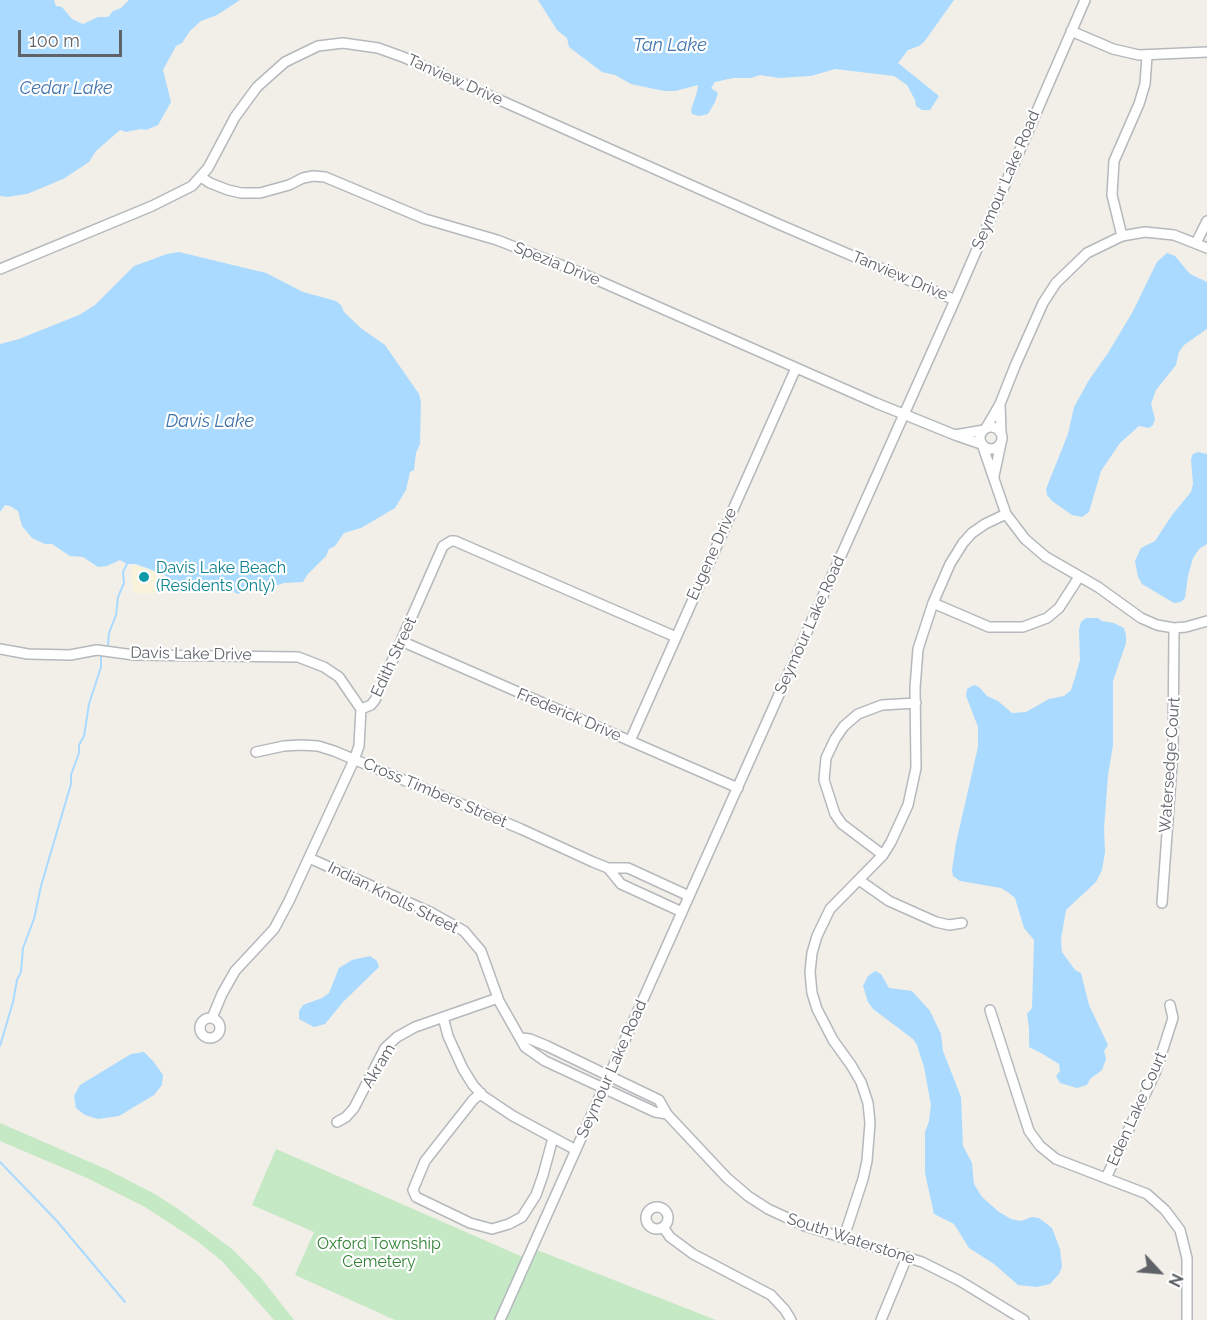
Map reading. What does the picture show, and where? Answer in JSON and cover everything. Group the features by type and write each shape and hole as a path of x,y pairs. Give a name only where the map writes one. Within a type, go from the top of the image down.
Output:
{"street":[{"name":"Seymour Lake Road","path":"500,1320 955,300 1085,0"},
{"path":"1071,31 1113,49 1147,56 1207,52"},
{"name":"Tanview Drive","path":"0,269 152,206 192,186 208,168 235,117 257,87 285,62 318,46 343,43 378,48 403,57 955,300"},
{"path":"1122,236 1112,195 1114,161 1142,94 1147,74 1147,56"},
{"name":"Spezia Drive","path":"201,177 228,190 250,193 270,190 313,176 325,177 425,219 507,243 579,272 904,415 982,445"},
{"path":"1196,243 1207,220"},
{"path":"1207,248 1160,233 1145,232 1122,236 1087,252 1056,283 1043,303 1000,404 980,438 1006,514 1034,547 1046,557 1110,595 1141,618 1157,625 1174,628 1207,621"},
{"name":"Eugene Drive","path":"630,741 796,368"},
{"path":"994,476 1001,443 1000,404"},
{"path":"955,435 996,428 1001,432"},
{"path":"982,445 995,449 1001,443"},
{"path":"844,1238 867,1161 870,1134 869,1113 865,1093 857,1073 833,1040 817,1009 812,993 810,972 812,953 831,909 883,855 901,822 913,787 917,752 918,650 933,603 963,543 985,524 1006,514"},
{"name":"Edith Street","path":"212,1018 235,971 274,929 281,918 354,760 358,746 361,710 375,700 443,546 455,541 676,637"},
{"path":"933,603 989,627 1023,627 1047,618 1059,608 1079,577"},
{"name":"Watersedge Court","path":"1162,903 1173,741 1174,628"},
{"name":"Frederick Drive","path":"401,641 738,788"},
{"name":"Davis Lake Drive","path":"0,649 10,652 70,655 97,650 134,655 298,657 324,666 339,677 361,710"},
{"path":"883,855 842,824 835,814 824,780 826,758 844,726 858,714 882,705 916,703"},
{"name":"Cross Timbers Street","path":"256,752 284,746 310,746 334,751 608,868 628,868 689,896"},
{"name":"Indian Knolls Street","path":"309,858 430,912 464,931 481,951 498,998 525,1047 545,1061 603,1089"},
{"name":"Cross Timbers Street","path":"608,868 621,884 682,912"},
{"path":"859,880 889,901 936,922 949,925 962,923"},
{"name":"Akram","path":"337,1122 346,1117 354,1108 386,1048 397,1037 416,1027 498,998"},
{"name":"Eden Lake Court","path":"1106,1178 1156,1071 1173,1018 1170,1005"},
{"path":"990,1010 1029,1131 1040,1146 1056,1159 1147,1194 1165,1210 1180,1230 1187,1258 1187,1320"},
{"path":"443,1017 448,1036 463,1069 481,1093 498,1107 576,1150"},
{"path":"522,1038 547,1046 608,1077"},
{"name":"South Waterstone","path":"608,1077 659,1100 667,1114 727,1178 748,1196 784,1218 908,1257 960,1281 1024,1320"},
{"name":"South Waterstone","path":"603,1089 655,1112 667,1114"},
{"path":"481,1093 425,1161 413,1190 415,1195 470,1223 492,1229 509,1224 522,1217 536,1195 553,1138"},
{"path":"663,1227 670,1237 693,1254 771,1295 791,1320"},
{"path":"881,1320 908,1257"}],"green space":[{"path":"0,1123 108,1170 155,1194 181,1211 232,1249 261,1278 294,1320 274,1320 222,1261 197,1241 145,1207 87,1178 0,1141"},
{"name":"Oxford Township Cemetery","path":"276,1149 532,1261 537,1250 716,1320 395,1320 295,1275 314,1232 252,1205"}],"sand":[{"name":"Davis Lake Beach (Residents Only)","path":"132,565 156,572 155,593 133,593"}],"water":[{"name":"Cedar Lake","path":"0,0 54,0 56,6 62,7 72,19 83,24 98,17 108,17 129,0 240,0 217,15 201,21 182,43 176,46 163,70 171,102 158,125 146,130 126,132 120,130 96,151 89,162 63,179 27,194 7,197 0,196"},
{"name":"Tan Lake","path":"538,0 954,0 924,42 908,50 898,63 939,96 930,110 922,110 916,106 907,85 894,76 835,69 811,76 779,78 760,75 715,82 711,88 718,93 715,102 708,114 699,116 692,114 691,110 698,85 675,91 664,91 631,84 615,75 602,72 569,47 567,38 557,30"},
{"name":"Davis Lake","path":"179,252 266,273 303,292 336,301 362,329 385,345 419,394 421,402 420,444 416,453 414,470 410,472 406,490 395,508 361,528 344,533 303,582 284,583 238,594 217,584 201,589 178,585 163,574 120,560 98,567 83,557 70,556 52,544 45,544 32,538 22,526 18,511 10,506 5,505 0,512 0,344 19,339 79,315 95,305 134,266"},
{"path":"1167,253 1175,256 1190,274 1207,282 1207,329 1184,345 1179,352 1176,365 1156,390 1151,404 1155,419 1153,425 1149,428 1139,426 1120,443 1101,471 1089,512 1082,517 1072,515 1052,501 1046,489 1068,434 1074,407 1132,313 1157,262"},
{"path":"1198,452 1207,454 1207,544 1199,549 1193,558 1185,598 1181,602 1174,603 1142,584 1135,561 1141,548 1155,541 1191,492 1193,484 1191,459 1193,454"},
{"path":"1086,618 1098,618 1124,628 1126,643 1113,681 1113,745 1108,775 1104,829 1105,852 1102,870 1096,882 1066,910 1061,939 1062,952 1075,970 1081,973 1089,1005 1108,1045 1104,1051 1106,1059 1102,1070 1090,1079 1087,1085 1077,1088 1060,1083 1056,1076 1060,1071 1059,1064 1029,1047 1027,1014 1032,1008 1034,940 1024,928 1015,898 1001,888 960,881 953,876 952,870 978,747 978,727 966,696 967,689 974,685 979,687 987,696 998,701 1012,713 1026,712 1049,699 1064,696 1071,690 1080,660 1079,630 1081,622"},
{"path":"370,956 377,961 379,967 343,1002 325,1024 314,1027 299,1019 299,1011 303,1005 329,993 339,968 352,960"},
{"path":"875,971 881,974 889,988 912,991 930,1011 941,1034 943,1051 961,1097 963,1146 972,1163 974,1184 982,1197 1011,1219 1021,1221 1032,1217 1039,1218 1052,1228 1060,1249 1062,1267 1050,1284 1037,1287 1018,1285 994,1264 969,1248 954,1224 934,1214 925,1173 925,1132 931,1105 924,1067 913,1039 873,1009 868,1002 863,986 868,976"},
{"path":"144,1052 163,1075 162,1085 154,1095 119,1116 98,1119 85,1115 76,1108 74,1096 80,1085 131,1054"}],"waterway":[{"path":"108,645 118,597 124,583 123,572 127,564"},
{"path":"0,1046 21,972 23,948 34,919 41,886 71,784 71,775 79,753 79,745 84,736 89,704 101,667 101,656"},
{"path":"0,1162 56,1220 125,1302"}],"place":[{"name":"Davis Lake Beach (Residents Only)","path":"144,577"}]}
